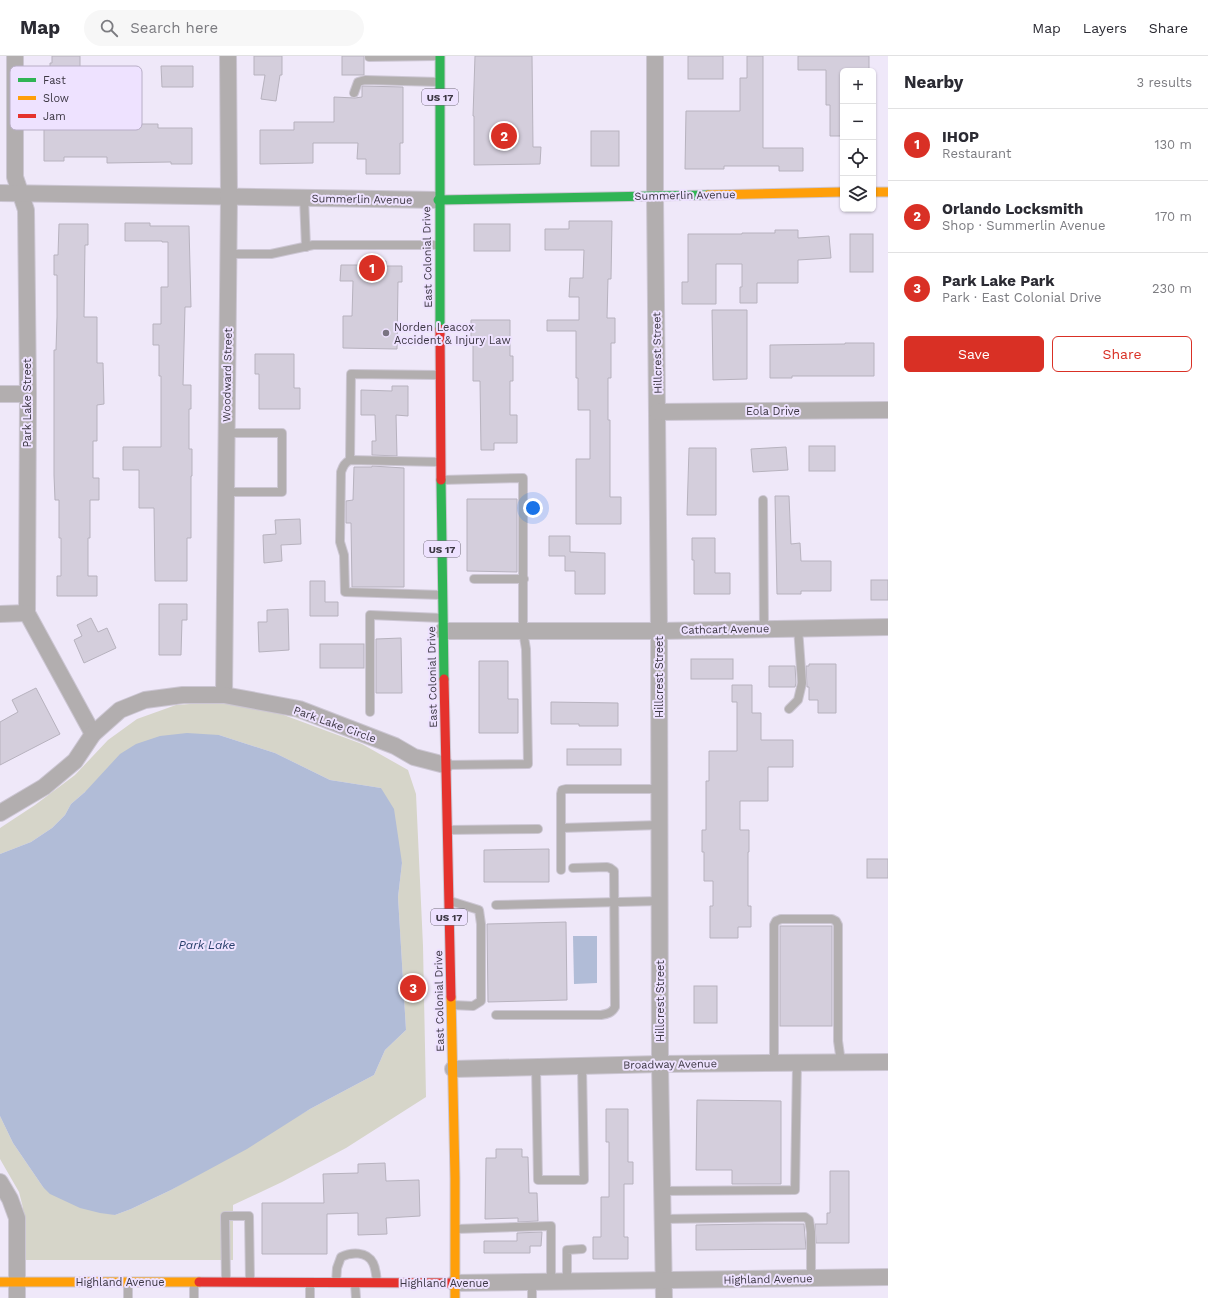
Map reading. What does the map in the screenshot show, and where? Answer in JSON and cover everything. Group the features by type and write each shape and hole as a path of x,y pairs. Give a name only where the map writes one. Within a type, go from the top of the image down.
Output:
{"main road":[{"name":"East Colonial Drive","path":"440,56 438,200 441,480 446,830 453,1069 455,1291"},
{"name":"Summerlin Avenue","path":"438,200 840,192"},
{"path":"876,192 888,192"},
{"name":"Highland Avenue","path":"0,1282 377,1283 455,1291"}],"street":[{"name":"Woodward Street","path":"224,695 228,254 228,56"},
{"name":"Hillcrest Street","path":"655,56 660,789 660,1064 664,1298"},
{"name":"Park Lake Street","path":"15,130 15,177 26,210 28,394 27,613 93,734"},
{"name":"Summerlin Avenue","path":"0,193 438,200"},
{"path":"0,394 28,394"},
{"name":"Eola Drive","path":"657,412 888,410"},
{"path":"0,614 27,613"},
{"name":"Cathcart Avenue","path":"443,624 524,630 888,627"},
{"name":"Park Lake Circle","path":"0,813 44,787 75,761 93,734 120,710 145,700 183,695 224,695 299,709 395,746 414,757 445,765"},
{"name":"Broadway Avenue","path":"453,1069 660,1064 888,1062"},
{"path":"0,1182 10,1199 16,1218 16,1298"},
{"name":"Highland Avenue","path":"455,1291 532,1282 888,1277"}],"lane":[{"path":"370,57 436,56"},
{"path":"354,93 358,82 365,80 440,82"},
{"path":"304,198 306,247"},
{"path":"228,254 271,254 313,245 439,245"},
{"path":"350,460 351,374 440,375"},
{"path":"226,433 282,433 282,492 226,492"},
{"path":"441,462 350,460 343,466 341,472 340,542 344,555 345,592 443,595"},
{"path":"441,480 524,478 524,630 526,649 528,764 445,765"},
{"path":"763,500 764,629"},
{"path":"474,579 524,579"},
{"path":"370,712 370,615 443,624"},
{"path":"789,709 798,700 802,683 798,628"},
{"path":"562,870 562,790 660,789"},
{"path":"562,828 660,825"},
{"path":"446,830 538,829"},
{"path":"496,1015 601,1015 608,1014 613,1011 615,1007 614,871 610,868 573,868"},
{"path":"448,901 479,910 481,924 481,1001 473,1006 451,1005"},
{"path":"496,905 660,901"},
{"path":"774,1063 774,925 776,920 781,919 832,919 836,921 838,925 838,1041 842,1062"},
{"path":"663,1191 795,1190 797,1063"},
{"path":"536,1067 538,1180 584,1180 582,1066"},
{"path":"226,1282 225,1216 249,1216 250,1282"},
{"path":"663,1219 805,1217 809,1220 811,1232 811,1279"},
{"path":"455,1229 551,1226 551,1282"},
{"path":"567,1282 567,1250 582,1249"},
{"path":"336,1283 337,1268 341,1257 347,1254 360,1253 366,1255 372,1261 375,1268 377,1283"},
{"path":"128,1282 128,1298"},
{"path":"194,1282 194,1298"},
{"path":"532,1282 532,1298"},
{"path":"310,1283 310,1298"},
{"path":"355,1283 356,1298"}],"shaded area":[{"path":"217,702 281,714 362,744 408,770 416,794 423,946 426,1097 346,1148 282,1182 233,1205 233,1260 23,1260 23,1208 19,1192 0,1159 0,1116 13,1143 43,1187 115,1215 171,1190 310,1109 374,1075 385,1050 406,1030 398,897 402,863 381,788 330,780 275,753 219,735 85,792 71,804 65,815 52,828 31,842 0,854 0,828 35,805 75,775 108,740 137,719 176,705"}],"water":[{"name":"Park Lake","path":"187,733 219,735 275,753 330,780 381,788 394,809 402,863 398,897 406,1030 385,1050 374,1075 310,1109 247,1149 171,1190 115,1215 100,1213 80,1208 50,1194 43,1187 13,1143 0,1116 0,854 31,842 52,828 65,815 71,804 85,792 120,754 136,744 160,736"},
{"path":"573,936 597,936 597,983 574,984"}],"building":[{"path":"52,56 80,56 80,66 50,66 50,63 52,63"},
{"path":"254,56 282,56 282,75 280,75 276,101 261,99 265,75 254,75"},
{"path":"342,56 364,56 364,75 342,75"},
{"path":"475,56 532,56 533,147 541,147 540,164 474,165 473,116"},
{"path":"688,56 723,56 723,79 688,79"},
{"path":"747,56 763,56 763,148 803,148 803,171 779,171 779,166 724,166 724,169 685,169 686,111 740,111 740,78 747,78"},
{"path":"798,56 869,56 869,68 840,68 840,136 830,136 830,105 826,105 826,70 798,70"},
{"path":"161,66 193,66 193,87 162,87"},
{"path":"362,86 403,87 403,143 400,143 400,174 366,174 366,159 357,159 358,143 313,143 313,163 260,164 260,130 294,130 294,122 334,122 334,97 362,97"},
{"path":"142,124 158,124 158,128 192,128 192,164 171,164 171,162 107,163 107,157 64,157 64,161 44,161 44,130 142,130"},
{"path":"591,131 619,131 619,166 591,166"},
{"path":"569,221 612,221 611,279 608,279 607,318 615,318 615,343 611,343 611,378 608,378 608,420 610,420 610,497 621,497 621,524 576,524 576,459 590,459 590,410 578,410 576,331 547,331 547,320 579,320 579,297 569,297 570,278 583,278 584,250 545,250 545,229 569,229"},
{"path":"125,223 150,223 150,226 189,226 191,307 185,307 183,385 191,385 191,409 189,409 189,449 192,449 191,538 187,538 187,581 155,581 154,508 139,508 139,470 123,470 123,447 161,447 161,376 159,376 159,345 153,345 153,324 161,324 161,287 168,287 168,242 125,241"},
{"path":"59,224 88,224 88,245 85,245 84,317 97,317 97,363 103,363 104,404 97,405 97,441 93,441 93,478 99,478 99,500 90,500 90,538 88,538 88,576 97,576 97,596 57,596 57,576 61,576 61,538 59,538 59,500 55,500 54,475 54,350 56,350 57,275 54,275 54,255 58,255"},
{"path":"474,224 510,224 510,251 474,251"},
{"path":"775,230 798,230 798,238 829,236 831,258 798,260 798,283 757,283 757,303 740,303 742,264 716,264 716,304 682,304 682,282 688,282 688,234 775,233"},
{"path":"850,234 873,234 873,272 850,272"},
{"path":"362,261 386,261 386,266 402,266 402,282 398,282 397,349 343,348 343,316 352,316 353,281 340,281 341,265 361,265"},
{"path":"712,310 747,310 747,379 713,380"},
{"path":"471,320 510,320 510,356 513,356 513,381 510,381 510,415 517,415 517,443 494,443 494,450 481,450 480,381 473,381 473,341 471,341"},
{"path":"874,343 874,376 792,376 792,378 770,378 770,345"},
{"path":"255,354 294,354 294,388 300,388 300,409 259,409 259,374 255,374"},
{"path":"392,386 408,386 408,416 396,415 397,456 372,455 372,441 376,441 375,415 361,415 361,390 392,391"},
{"path":"809,446 835,446 835,471 809,471"},
{"path":"786,447 788,470 753,472 751,449"},
{"path":"689,448 716,448 716,515 687,515"},
{"path":"372,466 404,468 404,587 352,587 351,523 346,523 346,501 353,500 354,467"},
{"path":"775,496 789,496 791,544 800,543 801,561 831,561 831,591 801,591 801,594 777,594"},
{"path":"467,499 517,499 517,572 467,571"},
{"path":"300,519 301,544 281,545 282,561 264,563 263,535 276,534 275,520"},
{"path":"549,536 570,536 570,552 605,553 605,594 575,594 575,571 565,571 565,556 549,556"},
{"path":"692,538 715,538 715,573 730,573 730,594 694,594 694,560 692,560"},
{"path":"871,580 888,580 888,600 871,600"},
{"path":"310,581 325,581 325,602 338,602 338,616 310,616"},
{"path":"159,604 187,604 187,620 182,620 181,655 159,655"},
{"path":"288,609 289,650 259,652 258,622 267,622 267,610"},
{"path":"91,618 98,632 107,628 116,648 84,663 74,640 82,636 77,625"},
{"path":"401,638 402,693 376,693 376,639"},
{"path":"320,644 364,644 364,668 320,668"},
{"path":"691,659 733,659 733,679 691,679"},
{"path":"479,661 508,661 508,699 518,699 518,733 479,733"},
{"path":"809,664 836,664 836,713 818,713 818,700 809,700 806,666 809,666"},
{"path":"769,666 795,666 795,687 769,687"},
{"path":"732,685 752,685 752,713 761,713 761,740 793,740 793,767 768,767 768,801 740,801 740,830 749,830 748,906 751,906 751,927 738,927 738,938 710,938 710,906 713,906 713,881 704,881 704,852 702,852 702,830 706,830 706,781 709,781 709,751 737,751 737,702 732,702"},
{"path":"36,688 60,734 0,765 0,722 18,712 12,700"},
{"path":"551,702 618,703 618,726 551,724"},
{"path":"567,749 621,749 621,765 567,765"},
{"path":"549,849 549,882 484,882 484,850"},
{"path":"867,859 888,859 888,878 867,878"},
{"path":"566,922 567,1000 488,1002 487,924"},
{"path":"780,926 832,926 832,1026 780,1026"},
{"path":"694,986 717,986 717,1023 694,1023"},
{"path":"697,1100 781,1101 781,1184 732,1184 732,1170 696,1170"},
{"path":"606,1109 628,1109 628,1162 633,1162 633,1184 624,1184 624,1237 628,1237 628,1259 593,1259 593,1237 601,1237 601,1197 609,1197 609,1142 606,1142"},
{"path":"496,1149 522,1149 522,1157 528,1157 529,1193 537,1193 538,1221 518,1222 518,1218 485,1219 486,1158 496,1158"},
{"path":"385,1163 386,1181 419,1180 420,1216 386,1218 387,1234 358,1235 358,1213 327,1214 327,1254 262,1254 262,1203 324,1203 323,1174 358,1173 358,1164"},
{"path":"830,1171 849,1171 849,1243 816,1243 815,1224 827,1224 827,1213 830,1213"},
{"path":"804,1224 806,1249 696,1250 696,1225"},
{"path":"542,1232 541,1246 530,1246 530,1253 484,1253 484,1241 517,1241 517,1233"}],"traffic: fast":[{"path":"440,56 440,329"},
{"path":"438,200 708,195"},
{"path":"441,480 444,679"}],"traffic: slow":[{"path":"708,195 840,192"},
{"path":"876,192 888,192"},
{"path":"451,997 455,1178 455,1298"},
{"path":"0,1282 199,1282"}],"traffic: jam":[{"path":"440,329 441,480"},
{"path":"444,679 451,997"},
{"path":"199,1282 455,1283"}],"place":[{"name":"Orlando Locksmith","path":"504,136"},
{"name":"IHOP","path":"372,268"},
{"name":"Norden Leacox Accident & Injury Law","path":"386,333"},
{"name":"Park Lake Park","path":"413,988"}]}
